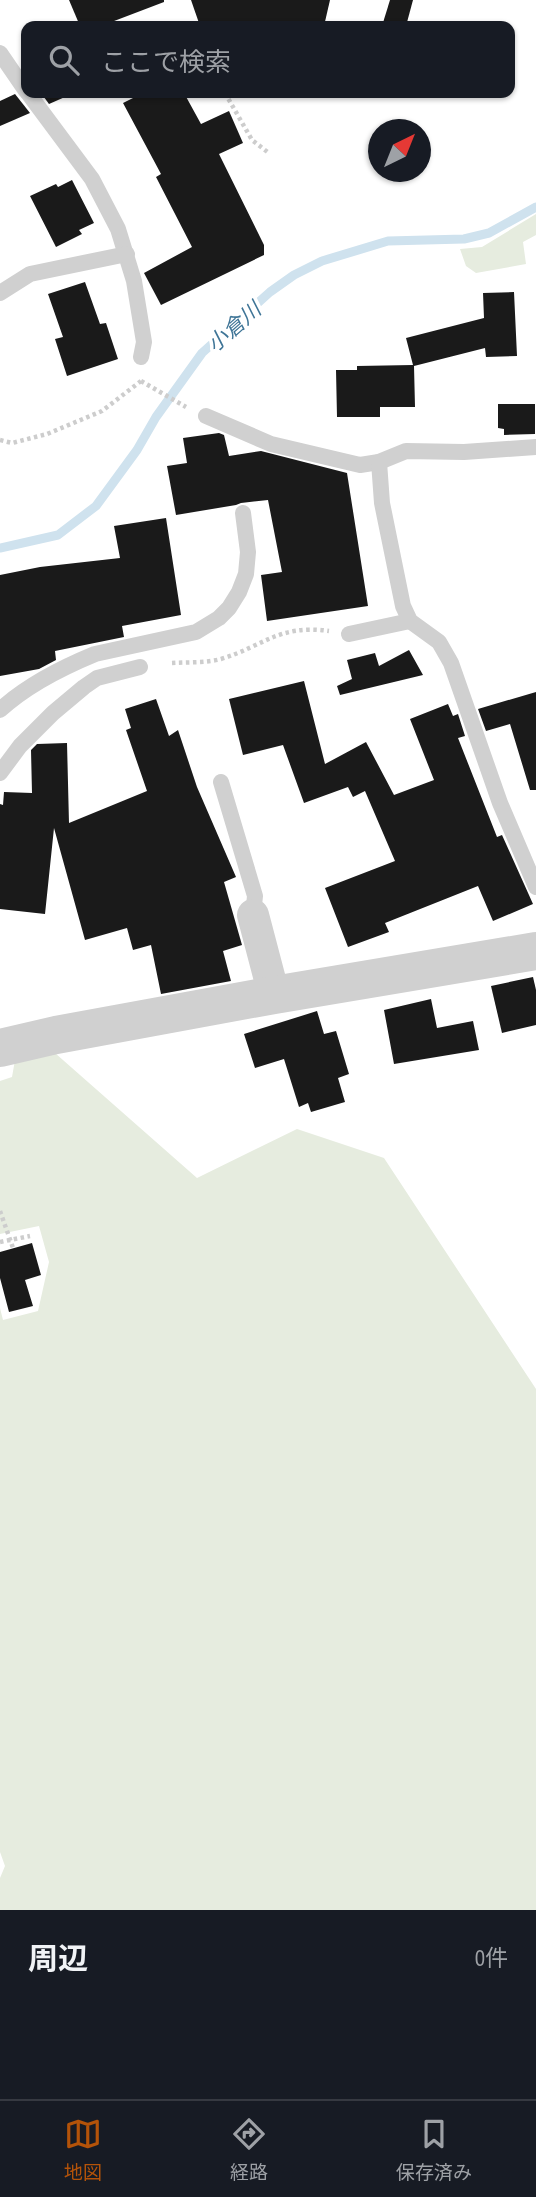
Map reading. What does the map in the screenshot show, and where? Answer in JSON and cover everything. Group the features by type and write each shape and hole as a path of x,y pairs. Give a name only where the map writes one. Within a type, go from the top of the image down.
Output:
{"street":[{"path":"253,915 274,995"},
{"path":"0,1048 56,1035 274,995 536,951"}],"lane":[{"path":"0,53 21,83"},
{"path":"31,98 96,186 118,229 134,281 144,342 141,357"},
{"path":"0,293 30,274 127,254"},
{"path":"206,416 271,444 360,465 379,462 406,451 464,452 536,447"},
{"path":"379,462 382,503 403,606 410,621 439,642 451,663 500,803 536,887"},
{"path":"0,710 25,689 80,660 95,654 196,632 219,618 239,592 246,574 248,552 243,513"},
{"path":"349,634 410,621"},
{"path":"0,773 20,746 84,687 97,678 140,667"},
{"path":"221,782 255,896 253,915"}],"path":[{"path":"228,98 252,140 270,153"},
{"path":"0,440 12,443 47,434 102,411 141,380 185,406"},
{"path":"140,667 218,660 275,635 297,630 349,634"},
{"path":"0,1211 13,1248"},
{"path":"0,1242 30,1236"}],"shaded area":[{"path":"536,214 536,235 523,242 526,264 476,273 466,266 460,249 482,247"},
{"path":"55,1053 197,1178 297,1129 384,1158 536,1389 536,1910 0,1910 0,1878 5,1866 0,1852 0,1308 3,1320 38,1311 49,1262 39,1226 0,1234 0,1081 12,1077 15,1060"}],"building":[{"path":"69,0 164,0 114,21 78,21"},
{"path":"191,0 330,0 325,21 198,21"},
{"path":"390,0 413,0 407,21 384,21"},
{"path":"15,94 30,113 0,126 0,101"},
{"path":"45,98 63,98 49,104"},
{"path":"133,98 187,98 201,124 229,111 243,143 219,154 264,245 264,255 161,305 144,273 192,247 156,177 161,174 123,103"},
{"path":"72,180 94,223 79,230 82,234 56,247 30,196"},
{"path":"85,282 100,324 106,323 118,359 67,376 55,339 63,337 48,294"},
{"path":"514,292 517,356 486,357 485,348 414,366 415,407 380,407 380,417 337,417 336,370 357,370 357,366 413,365 406,338 484,318 483,293"},
{"path":"498,404 535,404 535,434 504,435 504,429 498,428"},
{"path":"219,433 224,435 229,456 261,451 347,473 368,606 267,621 261,575 282,572 268,500 176,515 167,466 187,463 183,438"},
{"path":"166,518 181,615 122,626 124,637 55,651 56,660 39,669 0,676 0,575 40,567 120,558 114,526"},
{"path":"409,650 423,675 340,695 337,686 352,679 347,660 375,653 379,666"},
{"path":"304,681 325,764 366,742 394,795 434,780 410,719 448,704 453,716 458,714 465,736 458,738 497,837 502,835 533,904 493,921 478,886 385,923 389,932 348,947 325,888 395,861 365,791 353,797 348,787 304,803 283,745 243,755 229,699"},
{"path":"536,692 536,790 530,790 510,724 486,731 478,709"},
{"path":"156,699 169,736 178,730 197,787 236,877 224,882 242,945 223,951 231,981 161,994 151,945 133,950 127,928 85,940 54,828 45,914 0,909 0,804 3,805 4,792 32,793 31,750 37,744 67,743 69,823 147,791 126,730 131,728 125,709"},
{"path":"533,977 536,990 536,1025 502,1033 491,986"},
{"path":"431,999 437,1028 473,1021 479,1050 394,1064 384,1010"},
{"path":"317,1011 324,1034 336,1031 349,1074 338,1078 345,1102 311,1112 308,1103 299,1107 284,1059 255,1068 244,1034"},
{"path":"32,1243 41,1275 25,1280 33,1306 9,1312 0,1278 0,1252"}],"waterway":[{"name":"小倉川","path":"0,548 58,535 96,506 202,353 270,292 294,275 322,261 388,241 464,239 489,233 536,207"}]}
